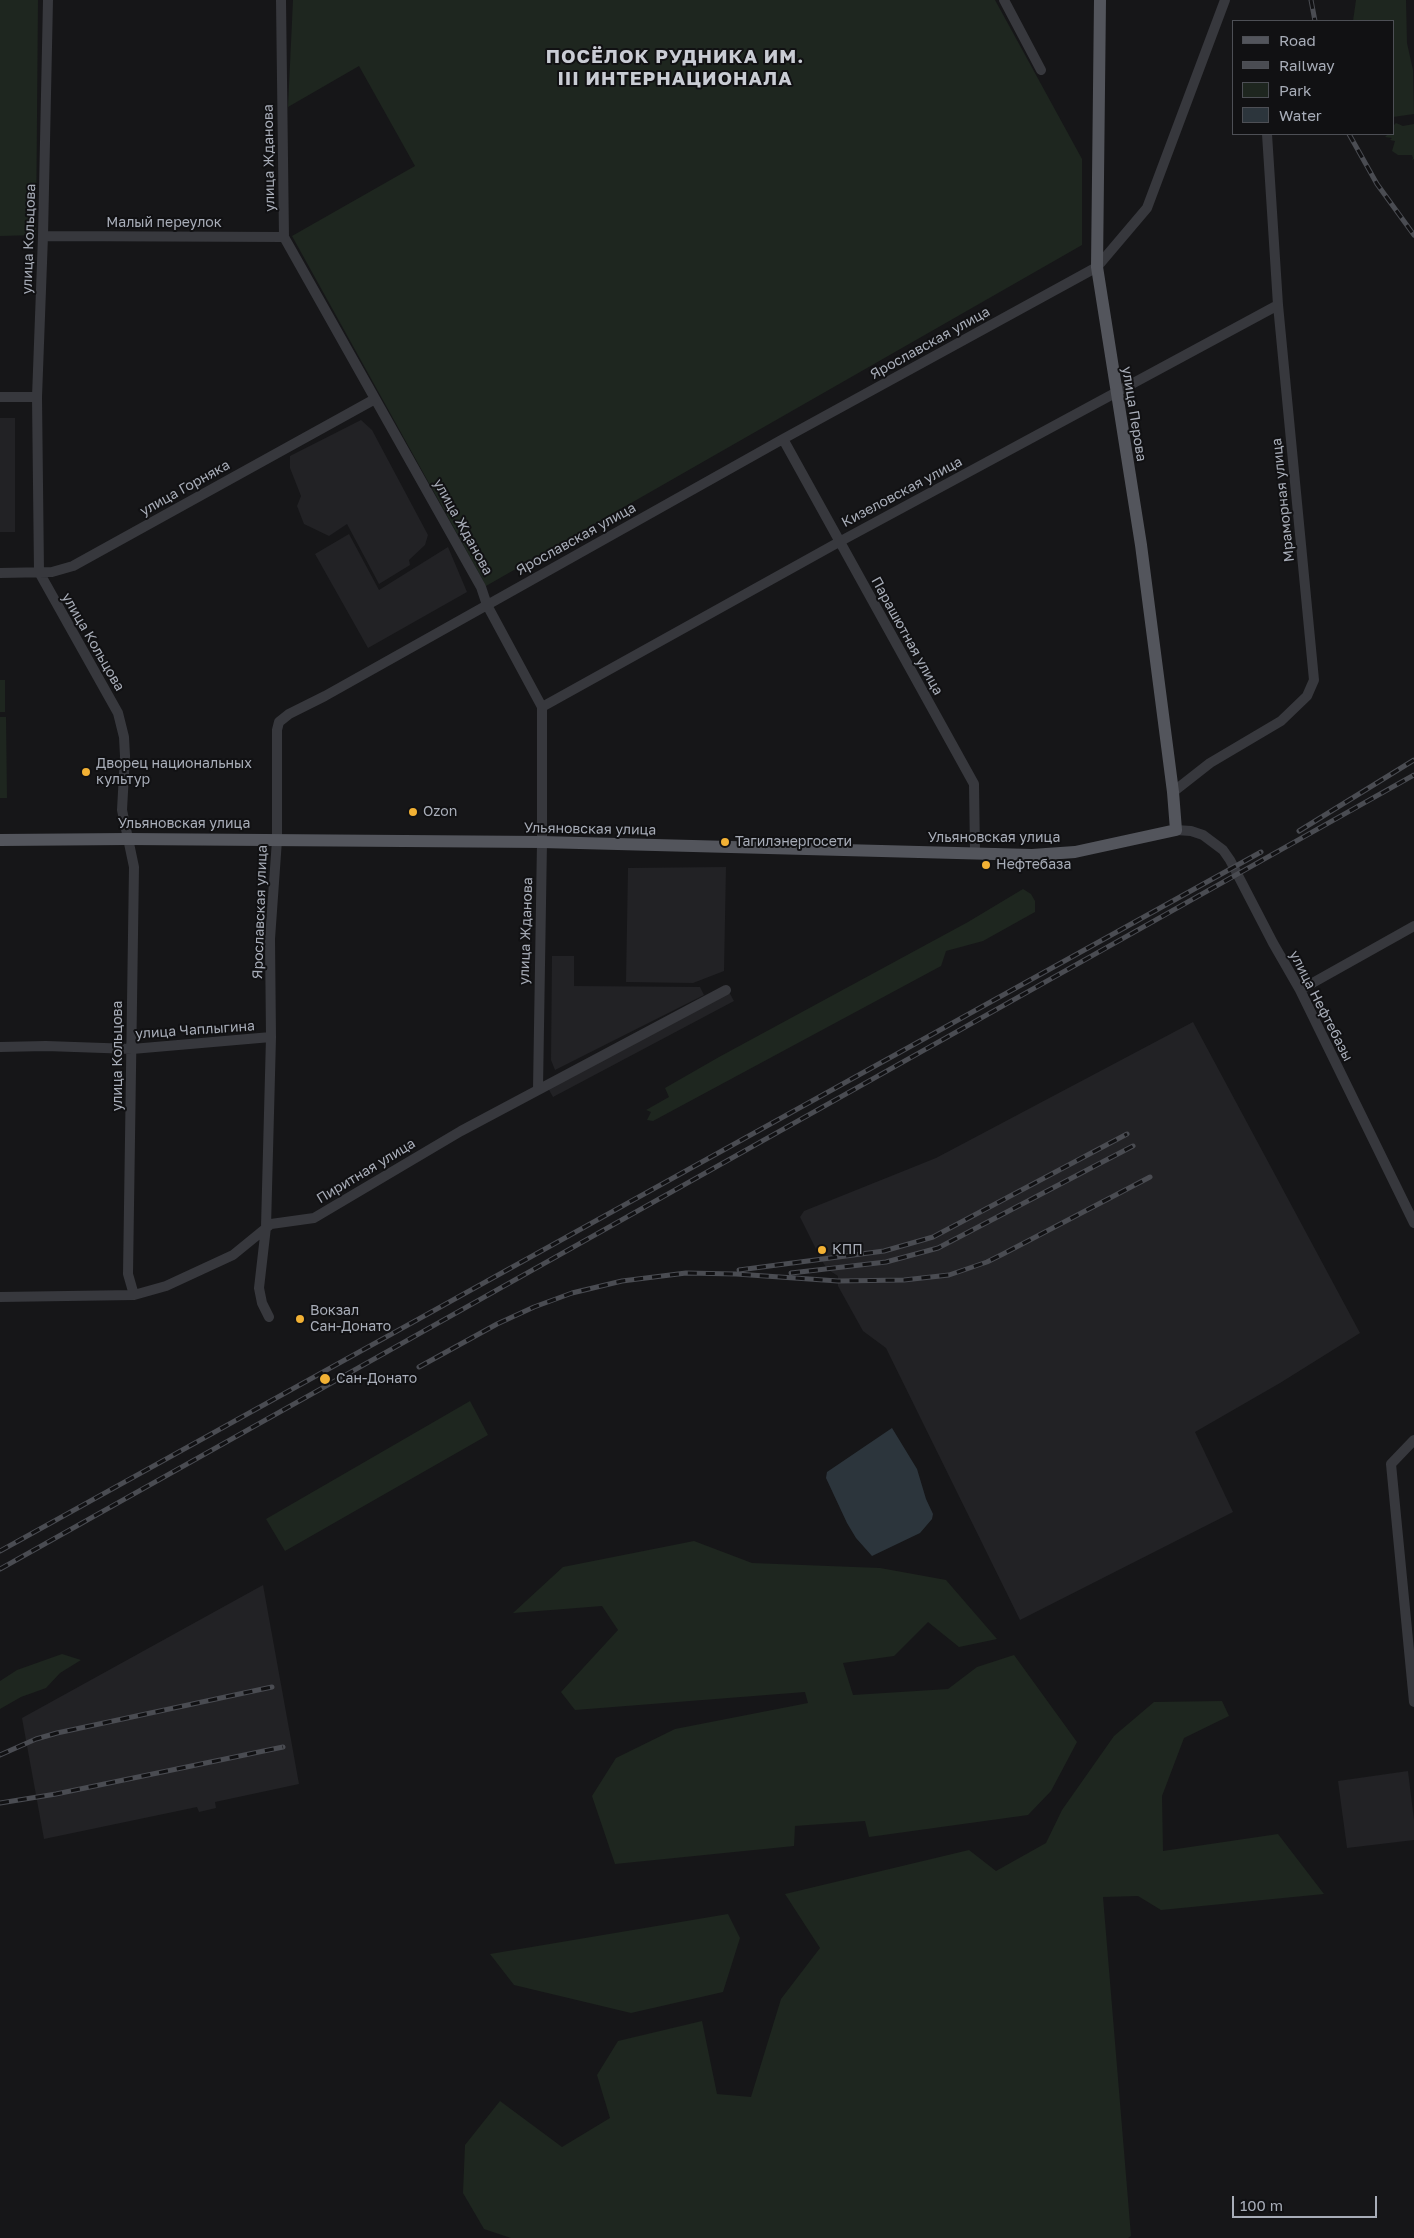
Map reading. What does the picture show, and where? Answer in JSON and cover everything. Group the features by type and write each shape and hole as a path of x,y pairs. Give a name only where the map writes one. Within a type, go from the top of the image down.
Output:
{"main road":[{"name":"улица Перова","path":"1100,0 1097,267 1115,394 1140,545 1173,792 1176,830"},
{"name":"Ульяновская улица","path":"0,840 128,838 542,842 1032,855 1075,852 1176,830"}],"street":[{"name":"улица Кольцова","path":"48,0 44,236 37,397 39,572 118,713 124,737 125,756 122,810 134,867 128,1274 130,1288 134,1295"},
{"name":"улица Жданова","path":"281,0 284,237 481,587 487,605 542,708 538,1088"},
{"path":"1004,0 1041,70"},
{"name":"Ярославская улица","path":"269,1318 262,1303 259,1288 266,1227 271,1037 270,940 277,840 277,730 279,722 289,714 325,696 783,439 1097,267 1147,208 1225,0"},
{"name":"Мраморная улица","path":"1173,792 1210,762 1281,721 1306,696 1314,680 1278,305 1267,135"},
{"name":"Малый переулок","path":"44,236 284,237"},
{"name":"Кизеловская улица","path":"542,708 839,542 1278,305"},
{"path":"0,397 37,397"},
{"name":"улица Горняка","path":"0,573 61,571 73,566 375,398"},
{"name":"Парашютная улица","path":"783,439 974,784 975,853"},
{"name":"улица Нефтебазы","path":"1176,830 1191,831 1203,835 1223,850 1300,990 1414,1224"},
{"path":"1300,990 1414,926"},
{"name":"Пиритная улица","path":"266,1227 271,1224 314,1218 538,1088 726,990"},
{"name":"улица Чаплыгина","path":"0,1047 132,1048 271,1037"},
{"path":"0,1297 134,1295 166,1286 233,1255 248,1245 266,1227"},
{"path":"1414,1440 1390,1464 1414,1702"}],"shaded area":[{"path":"0,418 15,418 15,532 0,532"},
{"path":"361,420 372,430 428,535 425,545 409,560 410,565 379,584 347,524 329,536 304,524 297,506 301,496 290,468 290,456"},
{"path":"349,534 379,590 448,547 467,592 368,648 315,554"},
{"name":"Тагилэнергосети","path":"726,867 724,971 693,983 626,982 628,868"},
{"path":"552,956 574,956 574,986 700,987 704,995 555,1070 551,1060"},
{"path":"729,992 734,1001 553,1097 548,1088"},
{"path":"1193,1022 1360,1333 1280,1383 1195,1432 1233,1512 1020,1620 886,1348 863,1331 838,1286 838,1276 827,1269 800,1217 804,1211 936,1158"},
{"path":"263,1585 299,1784 215,1802 216,1808 199,1812 197,1807 44,1839 22,1718"},
{"path":"1408,1771 1414,1820 1414,1840 1347,1848 1338,1781"}],"green space":[{"path":"0,0 38,0 36,235 0,236"},
{"path":"293,0 995,0 1082,159 1082,245 486,586 292,236 415,166 359,66 288,107"},
{"path":"1356,0 1406,0 1407,43 1413,70 1414,114 1394,117 1394,20 1353,20"},
{"path":"1396,123 1403,126 1414,124 1414,159 1412,160 1412,155 1398,155 1392,151 1395,141 1390,140 1392,138 1385,137 1387,135 1394,135 1394,125"},
{"path":"0,680 5,680 5,712 0,712"},
{"path":"0,717 6,717 7,798 0,798"},
{"path":"1023,889 1031,894 1035,901 1035,912 983,941 946,951 941,966 653,1121 647,1120 651,1112 646,1110 669,1097 665,1088 968,922"},
{"path":"470,1401 488,1435 285,1551 266,1519"},
{"path":"694,1541 752,1563 880,1568 946,1580 997,1639 959,1647 928,1622 894,1656 843,1663 853,1695 948,1689 977,1667 1014,1655 1077,1742 1051,1791 1028,1815 869,1837 865,1821 795,1826 794,1846 615,1864 592,1796 616,1758 675,1729 808,1703 805,1692 575,1710 561,1692 618,1630 602,1606 513,1613 563,1567"},
{"path":"62,1654 81,1660 60,1673 46,1688 21,1697 0,1709 0,1681 17,1670"},
{"path":"1222,1701 1229,1716 1184,1738 1162,1796 1163,1851 1278,1834 1324,1894 1161,1910 1138,1896 1103,1897 1131,2236 1128,2238 511,2238 484,2229 463,2193 465,2145 500,2101 562,2147 610,2118 597,2075 618,2041 702,2021 717,2094 751,2097 781,1999 820,1948 785,1894 969,1850 996,1871 1046,1843 1062,1810 1114,1736 1154,1702"},
{"path":"728,1914 740,1938 723,1992 631,2013 514,1985 490,1954"}],"water":[{"path":"892,1428 917,1469 926,1499 933,1514 932,1519 920,1533 872,1556 856,1538 847,1523 826,1478 827,1472"}],"railway":[{"path":"1311,0 1315,20"},
{"path":"1350,135 1377,184 1414,235"},
{"path":"1299,831 1414,760"},
{"path":"0,1569 1414,775"},
{"path":"0,1551 1261,852"},
{"path":"739,1270 884,1251 933,1237 1127,1134"},
{"path":"791,1273 886,1262 938,1248 1133,1146"},
{"path":"419,1367 497,1324 534,1307 572,1293 622,1281 686,1273 736,1274 838,1281 904,1280 949,1275 987,1262 1150,1177"},
{"path":"0,1755 36,1739 57,1733 272,1687"},
{"path":"0,1803 56,1794 283,1747"}],"place":[{"name":"Дворец национальных культур","path":"86,772"},
{"name":"Ozon","path":"413,812"},
{"name":"Тагилэнергосети","path":"725,842"},
{"name":"Нефтебаза","path":"986,865"},
{"name":"КПП","path":"822,1250"},
{"name":"Вокзал Сан-Донато","path":"300,1319"},
{"name":"Сан-Донато","path":"325,1379"}],"district":[{"name":"ПОСЁЛОК РУДНИКА ИМ. III ИНТЕРНАЦИОНАЛА","path":"675,68"}]}
